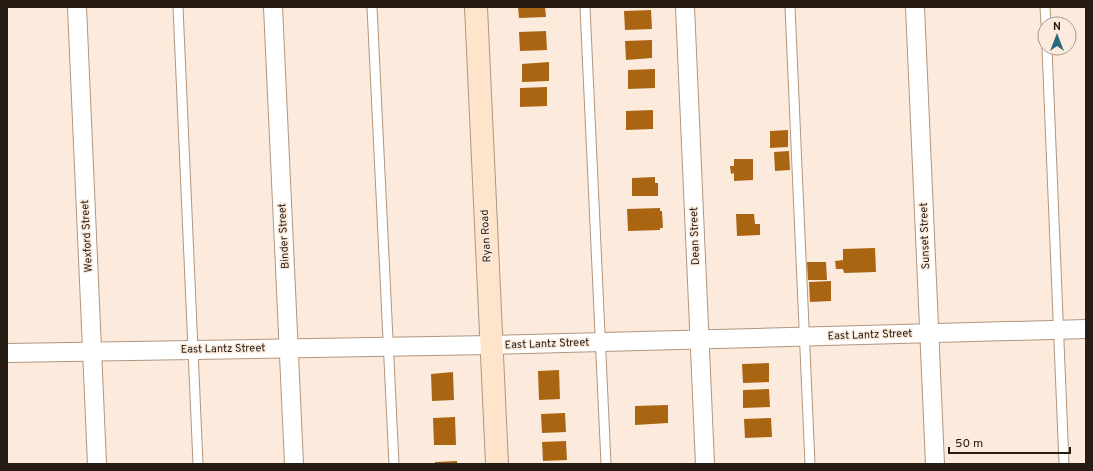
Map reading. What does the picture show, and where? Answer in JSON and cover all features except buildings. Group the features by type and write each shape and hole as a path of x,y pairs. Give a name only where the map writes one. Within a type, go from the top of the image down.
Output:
{"street":[{"name":"Wexford Street","path":"77,7 97,464"},
{"name":"Binder Street","path":"273,7 294,464"},
{"name":"Ryan Road","path":"476,7 497,464"},
{"name":"Dean Street","path":"685,7 705,464"},
{"name":"Sunset Street","path":"915,7 935,464"},
{"name":"East Lantz Street","path":"7,352 491,346 1086,329"}],"lane":[{"path":"178,7 198,464"},
{"path":"372,7 394,464"},
{"path":"585,7 606,464"},
{"path":"790,7 810,464"},
{"path":"1047,56 1064,464"}]}
